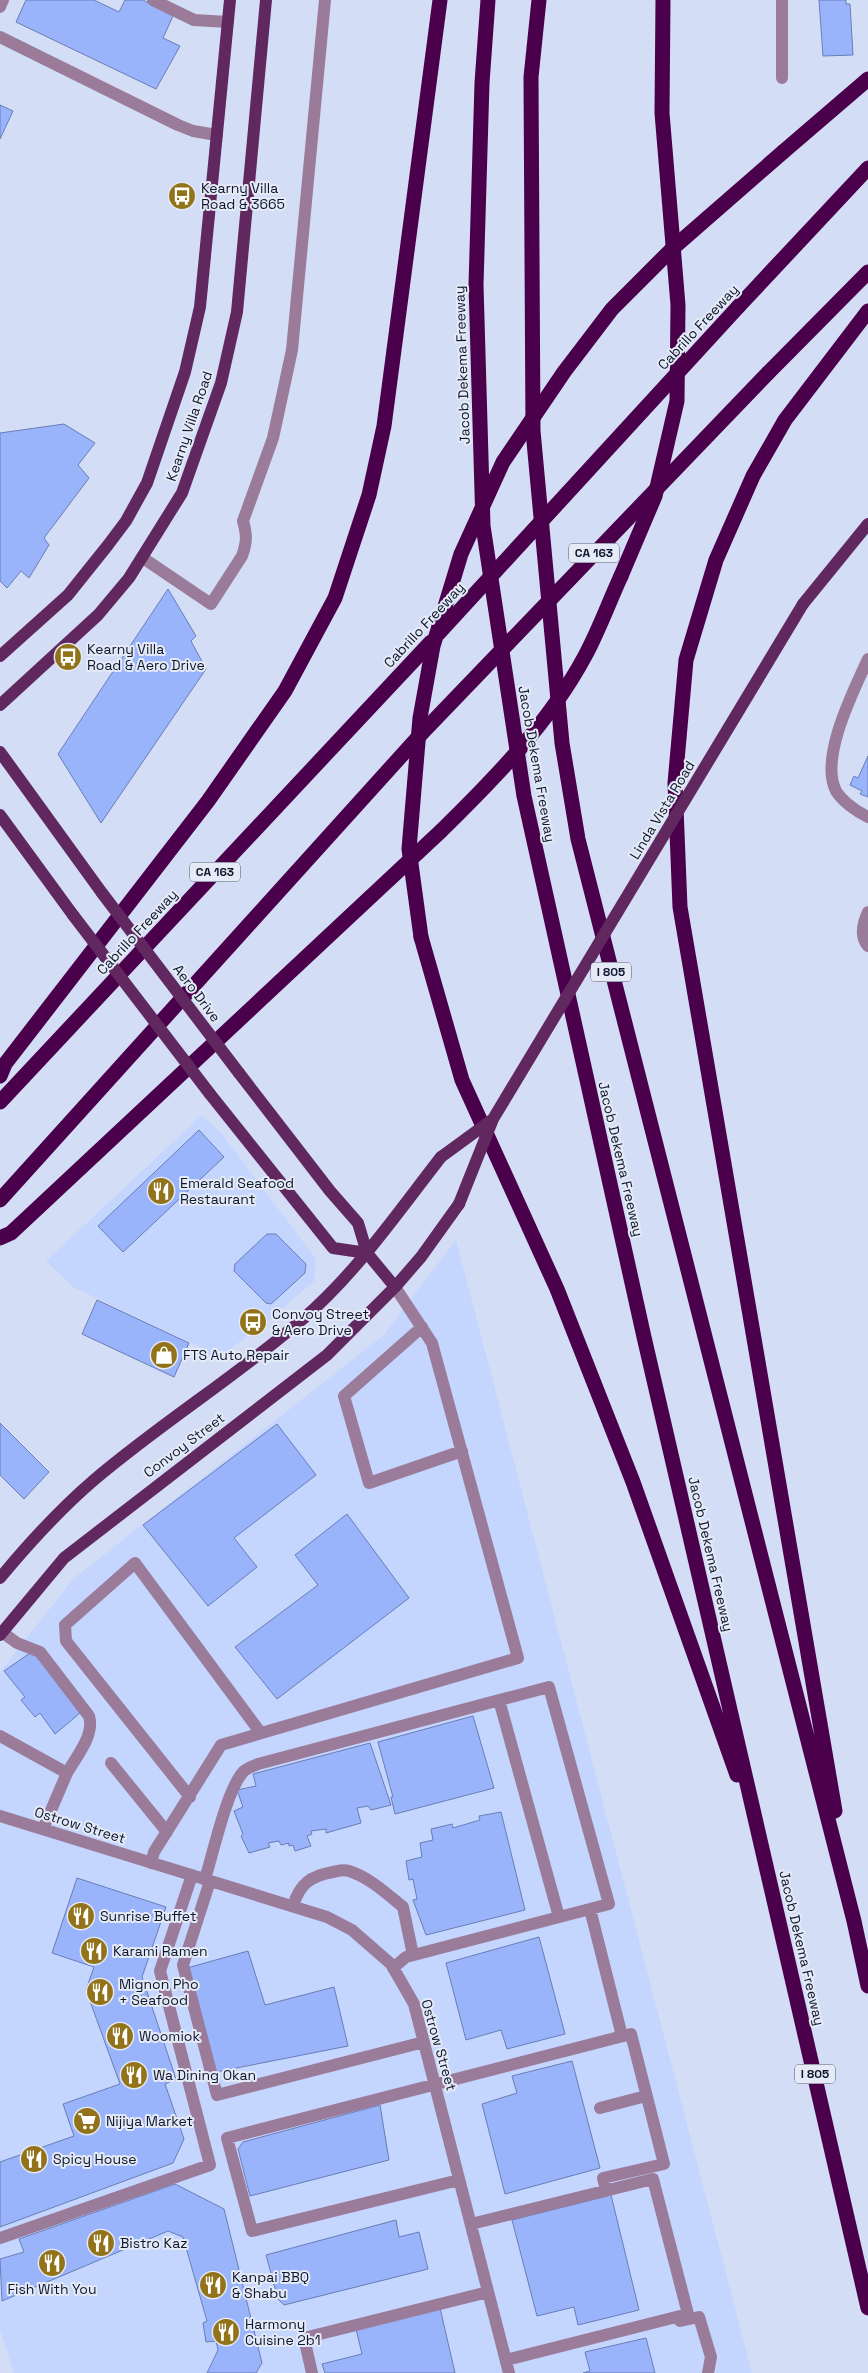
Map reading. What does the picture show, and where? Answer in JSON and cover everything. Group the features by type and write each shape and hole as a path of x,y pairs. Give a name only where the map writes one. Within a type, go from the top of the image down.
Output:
{"highway":[{"path":"0,1076 5,1064 202,809 252,740 285,691 335,598 369,495 384,426 440,0"},
{"name":"Jacob Dekema Freeway","path":"488,0 482,83 476,285 484,536 524,796 644,1337 868,2308"},
{"name":"Jacob Dekema Freeway","path":"540,0 531,78 533,431 562,743 576,830 854,1921 868,1986"},
{"path":"0,1238 11,1233 441,831 493,780 542,723 585,656 655,496 677,401 678,305 662,113 663,0"},
{"path":"761,1841 633,1482 557,1289 462,1080 421,937 409,849 420,718 433,646 461,554 503,462 564,372 612,309 672,248 868,79"},
{"name":"Cabrillo Freeway","path":"0,1102 431,642 868,168"},
{"name":"CA 163","path":"0,1200 421,734 768,373 868,272"},
{"path":"854,1921 680,907 675,782 686,660 716,560 753,476 784,420 868,311"}],"main road":[{"name":"Kearny Villa Road","path":"0,656 68,595 108,546 126,520 147,483 184,372 200,307 230,0"},
{"name":"Kearny Villa Road","path":"0,705 98,615 130,578 182,494 222,384 236,312 266,0"},
{"name":"Linda Vista Road","path":"395,1287 421,1257 459,1204 493,1119 804,604 868,524"},
{"name":"Aero Drive","path":"0,752 102,893 330,1191 358,1223 367,1253 395,1287"},
{"path":"0,815 73,915 210,1094 333,1248 367,1253"},
{"name":"Linda Vista Road","path":"367,1253 441,1157 493,1119"},
{"name":"Convoy Street","path":"0,1578 40,1531 95,1479 304,1318 338,1286 367,1253"},
{"name":"Convoy Street","path":"1,1634 64,1558 327,1355 395,1287"}],"street":[{"path":"0,7 3,0"},
{"path":"153,0 194,20 228,22"},
{"path":"143,558 211,604 245,547 247,534 243,521 273,438 292,350 325,0"},
{"path":"782,0 782,78"},
{"path":"0,37 178,125 193,131 217,135"},
{"path":"868,659 842,720 833,748 832,777 836,791 848,804 868,817"},
{"path":"868,912 862,927 865,943 868,946"},
{"path":"151,1863 154,1852 190,1797 221,1744 518,1658 432,1343 395,1287"},
{"path":"422,1327 344,1396 369,1483 462,1451"},
{"path":"190,1797 66,1641 65,1624 95,1596 135,1563 260,1732"},
{"path":"1,1634 40,1652 89,1716 91,1723 88,1737 67,1773 43,1829"},
{"path":"393,1968 406,1957 608,1904 549,1687 258,1764 245,1770 237,1781 230,1797 183,1965 217,2095 424,2042"},
{"path":"499,1700 559,1917"},
{"path":"0,1736 67,1773"},
{"path":"111,1763 168,1832"},
{"name":"Ostrow Street","path":"0,1816 327,1917 352,1930 393,1968 414,2004 507,2367"},
{"path":"292,1906 296,1896 315,1875 349,1871 370,1882 403,1907 413,1955"},
{"path":"0,2238 210,2165 160,1971 192,1875"},
{"path":"590,1909 622,2036"},
{"path":"459,2180 252,2231 227,2138 630,2034 664,2164 603,2178 606,2190"},
{"path":"600,2108 646,2096"},
{"path":"470,2224 654,2179 688,2314 625,2330 507,2367"},
{"path":"312,2373 304,2338 488,2292"},
{"path":"625,2330 626,2336 699,2316 711,2357 708,2373"}],"shaded area":[{"path":"202,1115 222,1134 316,1259 314,1281 275,1315 216,1360 198,1346 73,1287 46,1261"},
{"path":"456,1240 752,2373 14,2373 0,2329 0,1672 73,1579 384,1335"}],"building":[{"path":"26,0 94,0 119,12 125,0 143,0 173,16 163,38 180,46 156,89 16,22"},
{"path":"819,0 846,0 846,4 850,4 853,55 823,56"},
{"path":"0,105 13,111 0,139"},
{"path":"64,424 95,443 78,465 89,478 44,538 49,545 29,578 21,571 7,588 0,581 0,433"},
{"path":"168,589 196,636 191,641 206,669 101,823 58,754"},
{"path":"868,756 868,797 860,794 862,791 850,785 854,776 858,778"},
{"name":"Emerald Seafood Restaurant","path":"199,1130 224,1157 123,1252 98,1226"},
{"path":"267,1234 276,1234 306,1264 305,1273 271,1304 266,1303 234,1271 235,1264"},
{"path":"97,1300 189,1343 174,1377 82,1334"},
{"path":"0,1423 49,1472 24,1499 0,1475"},
{"path":"277,1424 316,1475 234,1538 257,1567 208,1606 143,1525"},
{"path":"347,1514 409,1598 277,1699 235,1647 318,1585 295,1555"},
{"path":"33,1651 80,1713 55,1734 40,1713 35,1717 21,1700 25,1697 4,1671"},
{"path":"473,1716 494,1788 395,1814 391,1797 393,1797 378,1742"},
{"path":"370,1743 391,1805 371,1810 368,1806 357,1808 361,1823 326,1833 326,1829 311,1831 312,1834 307,1836 311,1846 295,1851 293,1845 289,1846 289,1843 281,1845 279,1841 268,1843 270,1847 249,1853 241,1836 243,1834 234,1811 243,1807 237,1790 256,1786 253,1774"},
{"path":"501,1812 525,1910 426,1935 413,1900 417,1899 413,1879 409,1880 406,1861 422,1857 420,1843 433,1840 431,1829 452,1824 453,1828 480,1820 479,1816"},
{"path":"77,1878 166,1907 142,1977 176,2079 165,2084 184,2139 173,2163 0,2227 0,2162 74,2136 63,2104 120,2084 86,1990 94,1967 52,1953"},
{"path":"539,1937 565,2034 507,2049 501,2030 466,2040 446,1963"},
{"path":"248,1951 265,2005 334,1987 348,2046 216,2072 187,1968"},
{"path":"572,2061 600,2168 505,2194 482,2104 517,2093 512,2076"},
{"path":"380,2105 389,2160 250,2196 238,2149 243,2142"},
{"path":"175,2184 224,2209 262,2363 256,2373 207,2373 218,2350 216,2341 206,2342 203,2323 207,2321 183,2237 168,2231 2,2301 0,2259 24,2252 19,2239"},
{"path":"611,2195 639,2310 578,2325 574,2307 537,2316 512,2220"},
{"path":"396,2220 399,2237 419,2232 428,2269 284,2305 278,2299 266,2255"},
{"path":"440,2308 455,2373 325,2373 322,2364 362,2354 356,2329"},
{"path":"646,2338 655,2373 583,2373 590,2371 585,2352"}],"place":[{"name":"Kearny Villa Road & 3665","path":"182,196"},
{"name":"Kearny Villa Road & Aero Drive","path":"68,657"},
{"name":"Emerald Seafood Restaurant","path":"161,1191"},
{"name":"Convoy Street & Aero Drive","path":"253,1322"},
{"name":"FTS Auto Repair","path":"164,1355"},
{"name":"Sunrise Buffet","path":"81,1916"},
{"name":"Karami Ramen","path":"94,1951"},
{"name":"Mignon Pho + Seafood","path":"100,1992"},
{"name":"Woomiok","path":"120,2036"},
{"name":"Wa Dining Okan","path":"134,2075"},
{"name":"Nijiya Market","path":"87,2121"},
{"name":"Spicy House","path":"34,2159"},
{"name":"Bistro Kaz","path":"101,2243"},
{"name":"Fish With You","path":"52,2263"},
{"name":"Kanpai BBQ & Shabu","path":"213,2285"},
{"name":"Harmony Cuisine 2b1","path":"226,2332"}]}
